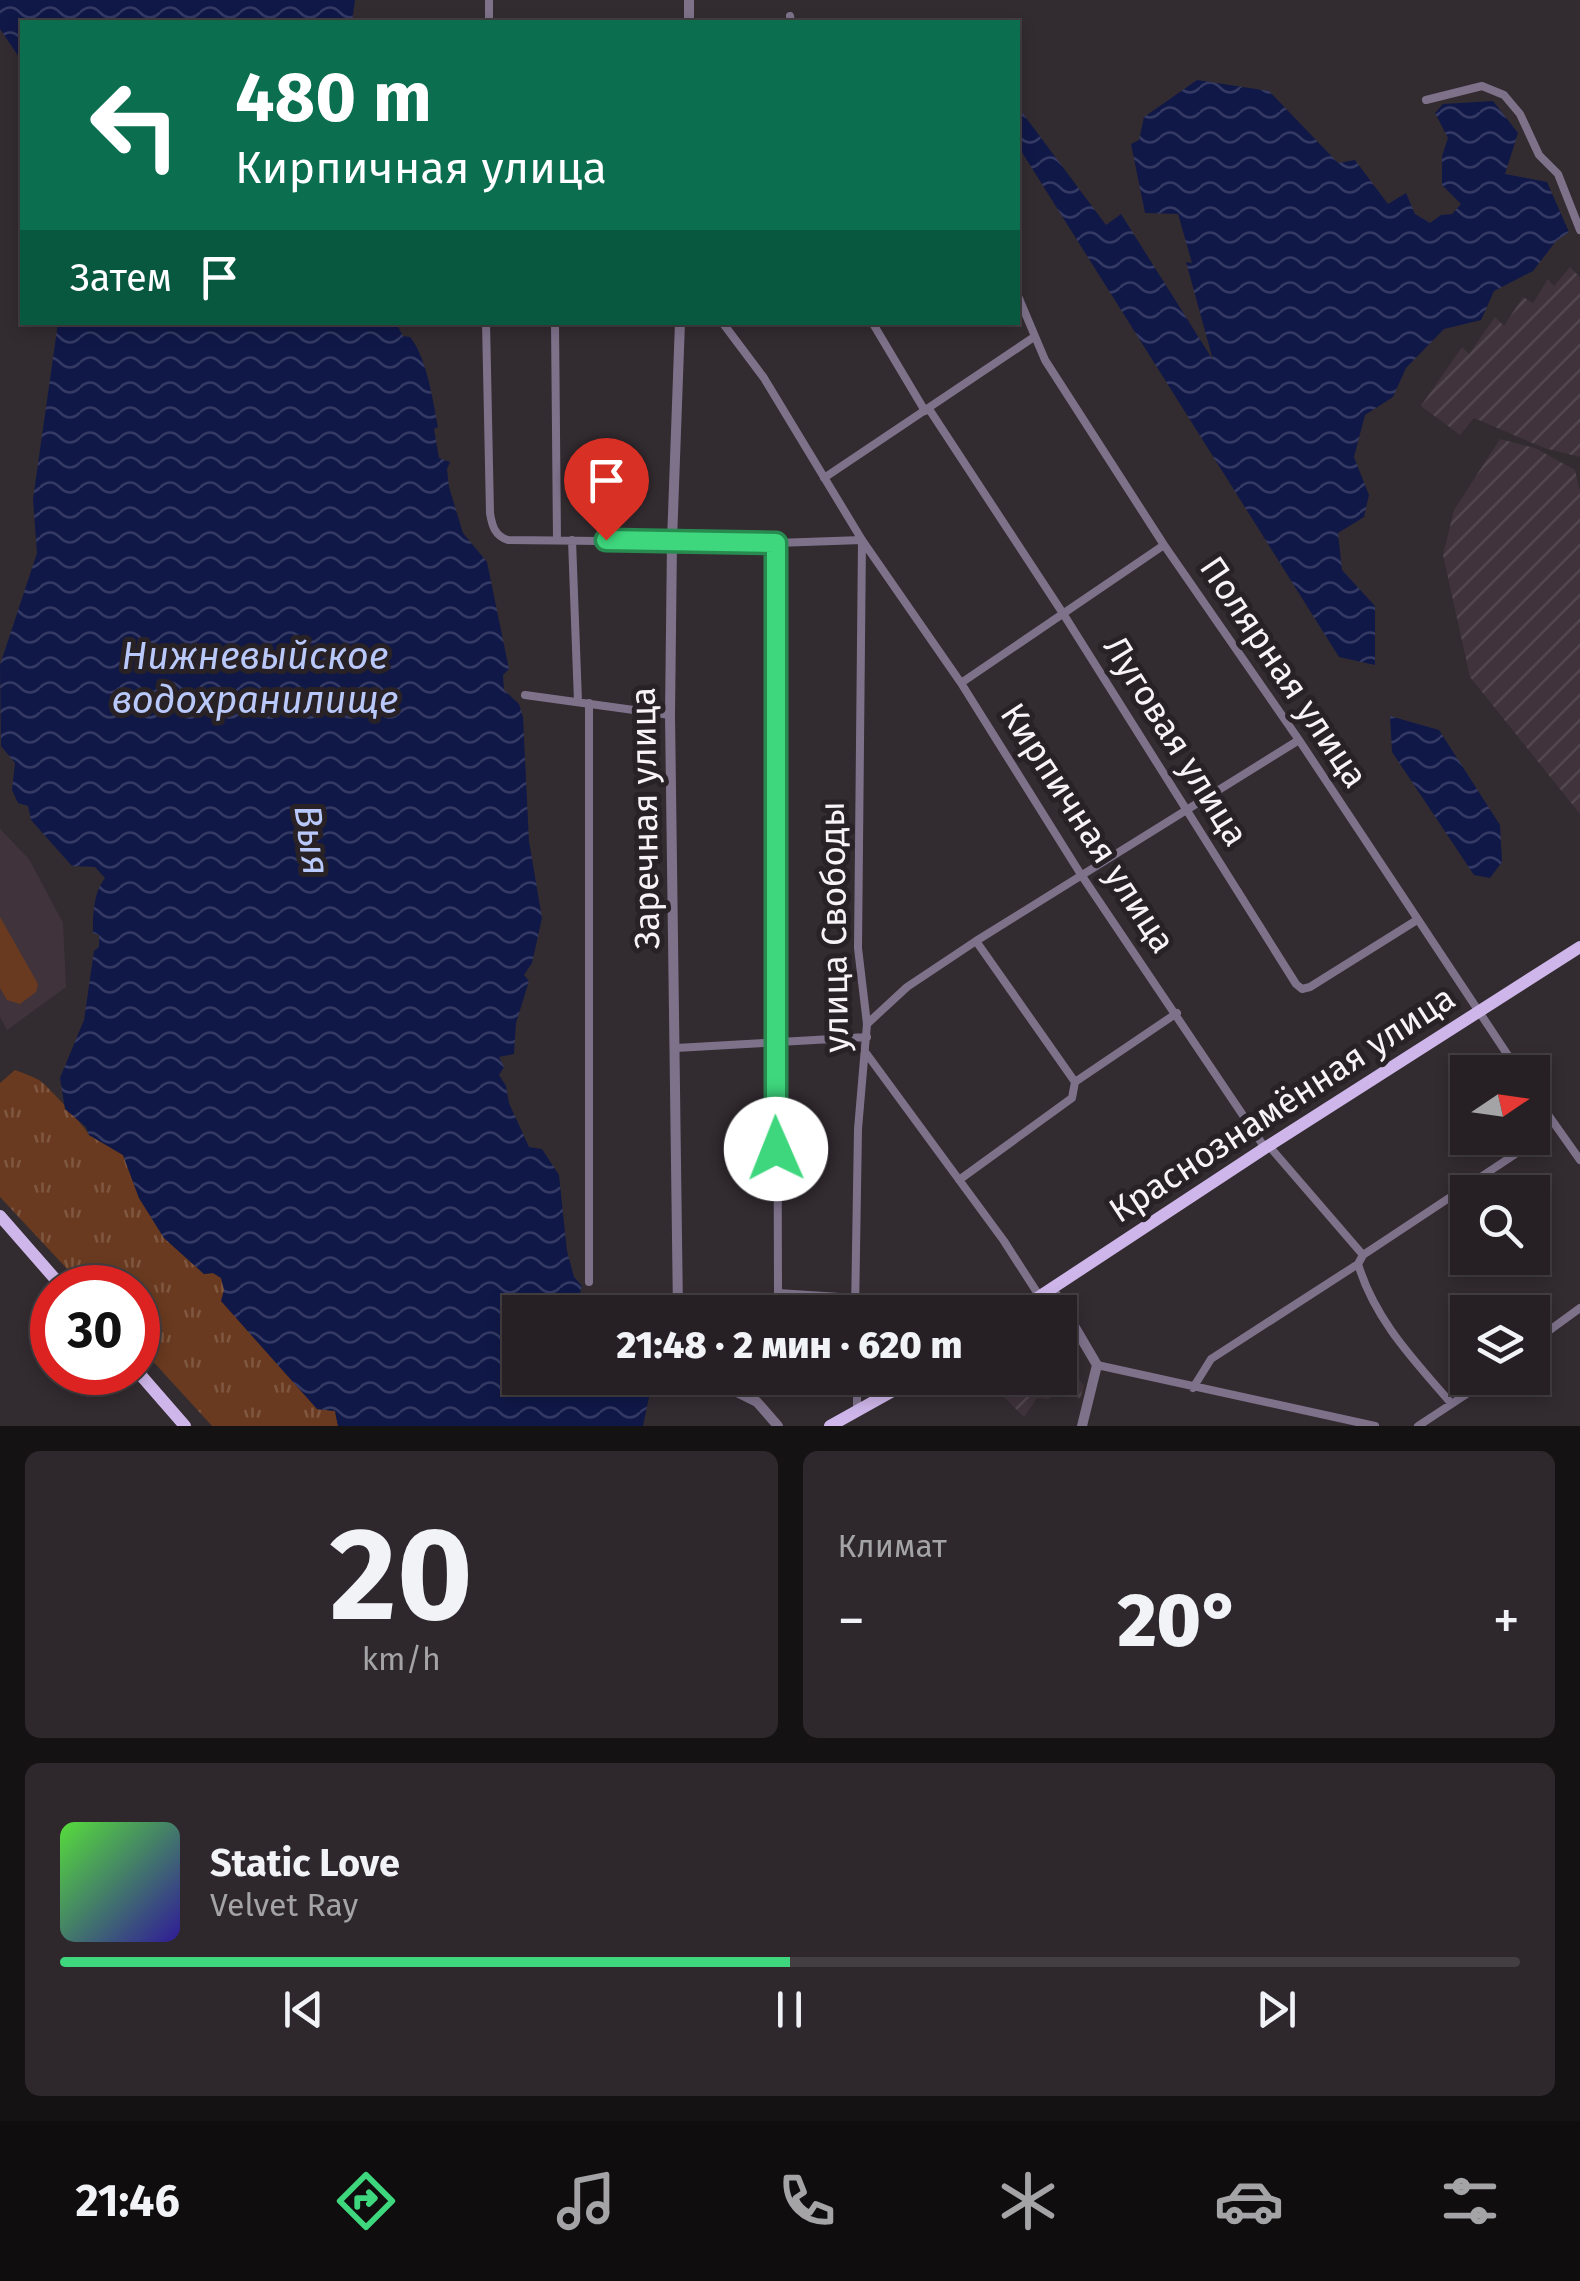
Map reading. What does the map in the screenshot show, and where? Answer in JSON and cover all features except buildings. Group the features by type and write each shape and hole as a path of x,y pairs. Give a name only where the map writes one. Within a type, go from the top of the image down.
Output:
{"main road":[{"name":"Краснознамённая улица","path":"1044,1295 1580,947"},
{"path":"0,1216 43,1265"},
{"path":"158,1395 185,1426"},
{"path":"830,1426 886,1395"}],"street":[{"path":"1426,100 1482,86 1504,94 1520,114 1540,155 1558,174 1580,230"},
{"name":"Полярная улица","path":"1020,301 1045,360 1164,546 1299,740 1507,1055"},
{"path":"486,325 490,512 496,532 508,540 862,540"},
{"path":"555,325 558,540"},
{"name":"Заречная улица","path":"678,1295 670,715 680,325"},
{"name":"Кирпичная улица","path":"724,325 764,378 862,540 960,682 1080,874 1267,1147 1360,1259 1370,1298 1381,1318 1450,1402"},
{"name":"Луговая улица","path":"874,325 1302,989 1417,920"},
{"path":"824,478 1034,337"},
{"path":"572,540 578,702"},
{"name":"улица Свободы","path":"855,1295 858,1129 867,1037 858,948 862,540"},
{"path":"776,543 778,1293 809,1295"},
{"path":"960,682 1164,546"},
{"path":"525,695 670,715"},
{"path":"589,703 589,1282"},
{"path":"867,1024 907,987 976,941 1299,740"},
{"path":"976,941 1076,1082"},
{"path":"959,1180 1072,1098 1076,1082 1177,1013"},
{"path":"676,1048 867,1037"},
{"path":"866,1053 1039,1295"},
{"path":"1550,1118 1580,1160"},
{"path":"1192,1388 1211,1359 1516,1155"},
{"path":"1053,1290 1097,1365 1082,1426"},
{"path":"1550,1330 1580,1308"},
{"path":"1097,1365 1351,1424 1375,1426"},
{"path":"743,1395 757,1402 778,1426"},
{"path":"856,1395 857,1412"},
{"path":"1418,1426 1462,1395"}],"shaded area":[{"path":"1570,267 1580,277 1580,457 1544,448 1474,418 1460,435 1421,406 1462,347 1469,354 1495,317 1504,326 1523,297 1533,303 1548,279 1554,286"},
{"path":"1500,439 1535,448 1575,470 1580,491 1580,814 1470,677 1443,555 1454,510"},
{"path":"0,829 29,859 63,923 66,987 7,1030 0,1017"},
{"path":"1077,1376 1084,1386 1080,1399 1074,1395"},
{"path":"1002,1395 1055,1395 1037,1398 1024,1417"}],"green space":[{"path":"0,917 38,984 36,992 20,1004 7,1000 0,988"},
{"path":"15,1070 39,1080 89,1135 123,1155 139,1198 164,1238 204,1274 213,1273 221,1278 247,1329 317,1409 335,1411 338,1426 212,1426 160,1369 160,1265 63,1265 0,1197 0,1083"}],"water":[{"path":"0,0 355,0 352,20 20,20 20,61 0,29"},
{"path":"1197,80 1269,91 1338,163 1355,160 1388,204 1406,193 1415,214 1430,223 1441,215 1452,214 1461,204 1442,185 1442,156 1448,138 1435,113 1443,104 1493,101 1518,133 1505,174 1547,182 1569,232 1556,241 1533,271 1494,291 1481,320 1444,329 1406,368 1393,397 1365,415 1354,457 1369,495 1364,517 1338,533 1342,570 1375,606 1375,665 1339,657 1020,149 1020,110 1106,225 1121,214 1213,360 1186,262 1192,263 1178,214 1145,213 1131,144 1139,140 1144,117"},
{"name":"Нижневыйское водохранилище","path":"58,325 397,325 403,336 410,337 425,368 438,427 434,429 439,458 450,462 449,487 463,533 487,562 509,669 503,675 504,690 519,704 523,717 529,841 542,918 532,963 524,975 529,981 516,1023 514,1054 499,1057 504,1067 499,1075 529,1147 542,1149 559,1175 567,1251 583,1295 502,1295 502,1395 649,1395 643,1426 338,1426 335,1411 317,1409 221,1301 221,1278 213,1273 204,1274 164,1238 139,1198 123,1155 89,1135 86,1127 65,1109 60,1078 84,1020 94,951 99,947 99,935 93,933 95,904 105,878 95,867 72,866 31,820 28,806 18,803 12,790 15,763 1,746 0,665 37,553 33,499"},
{"path":"1390,716 1439,730 1500,825 1502,862 1490,878 1474,875 1392,752"}],"route":[{"path":"606,540 776,543 776,1149"}],"water label":[{"name":"Выя","path":"312,840"}]}
